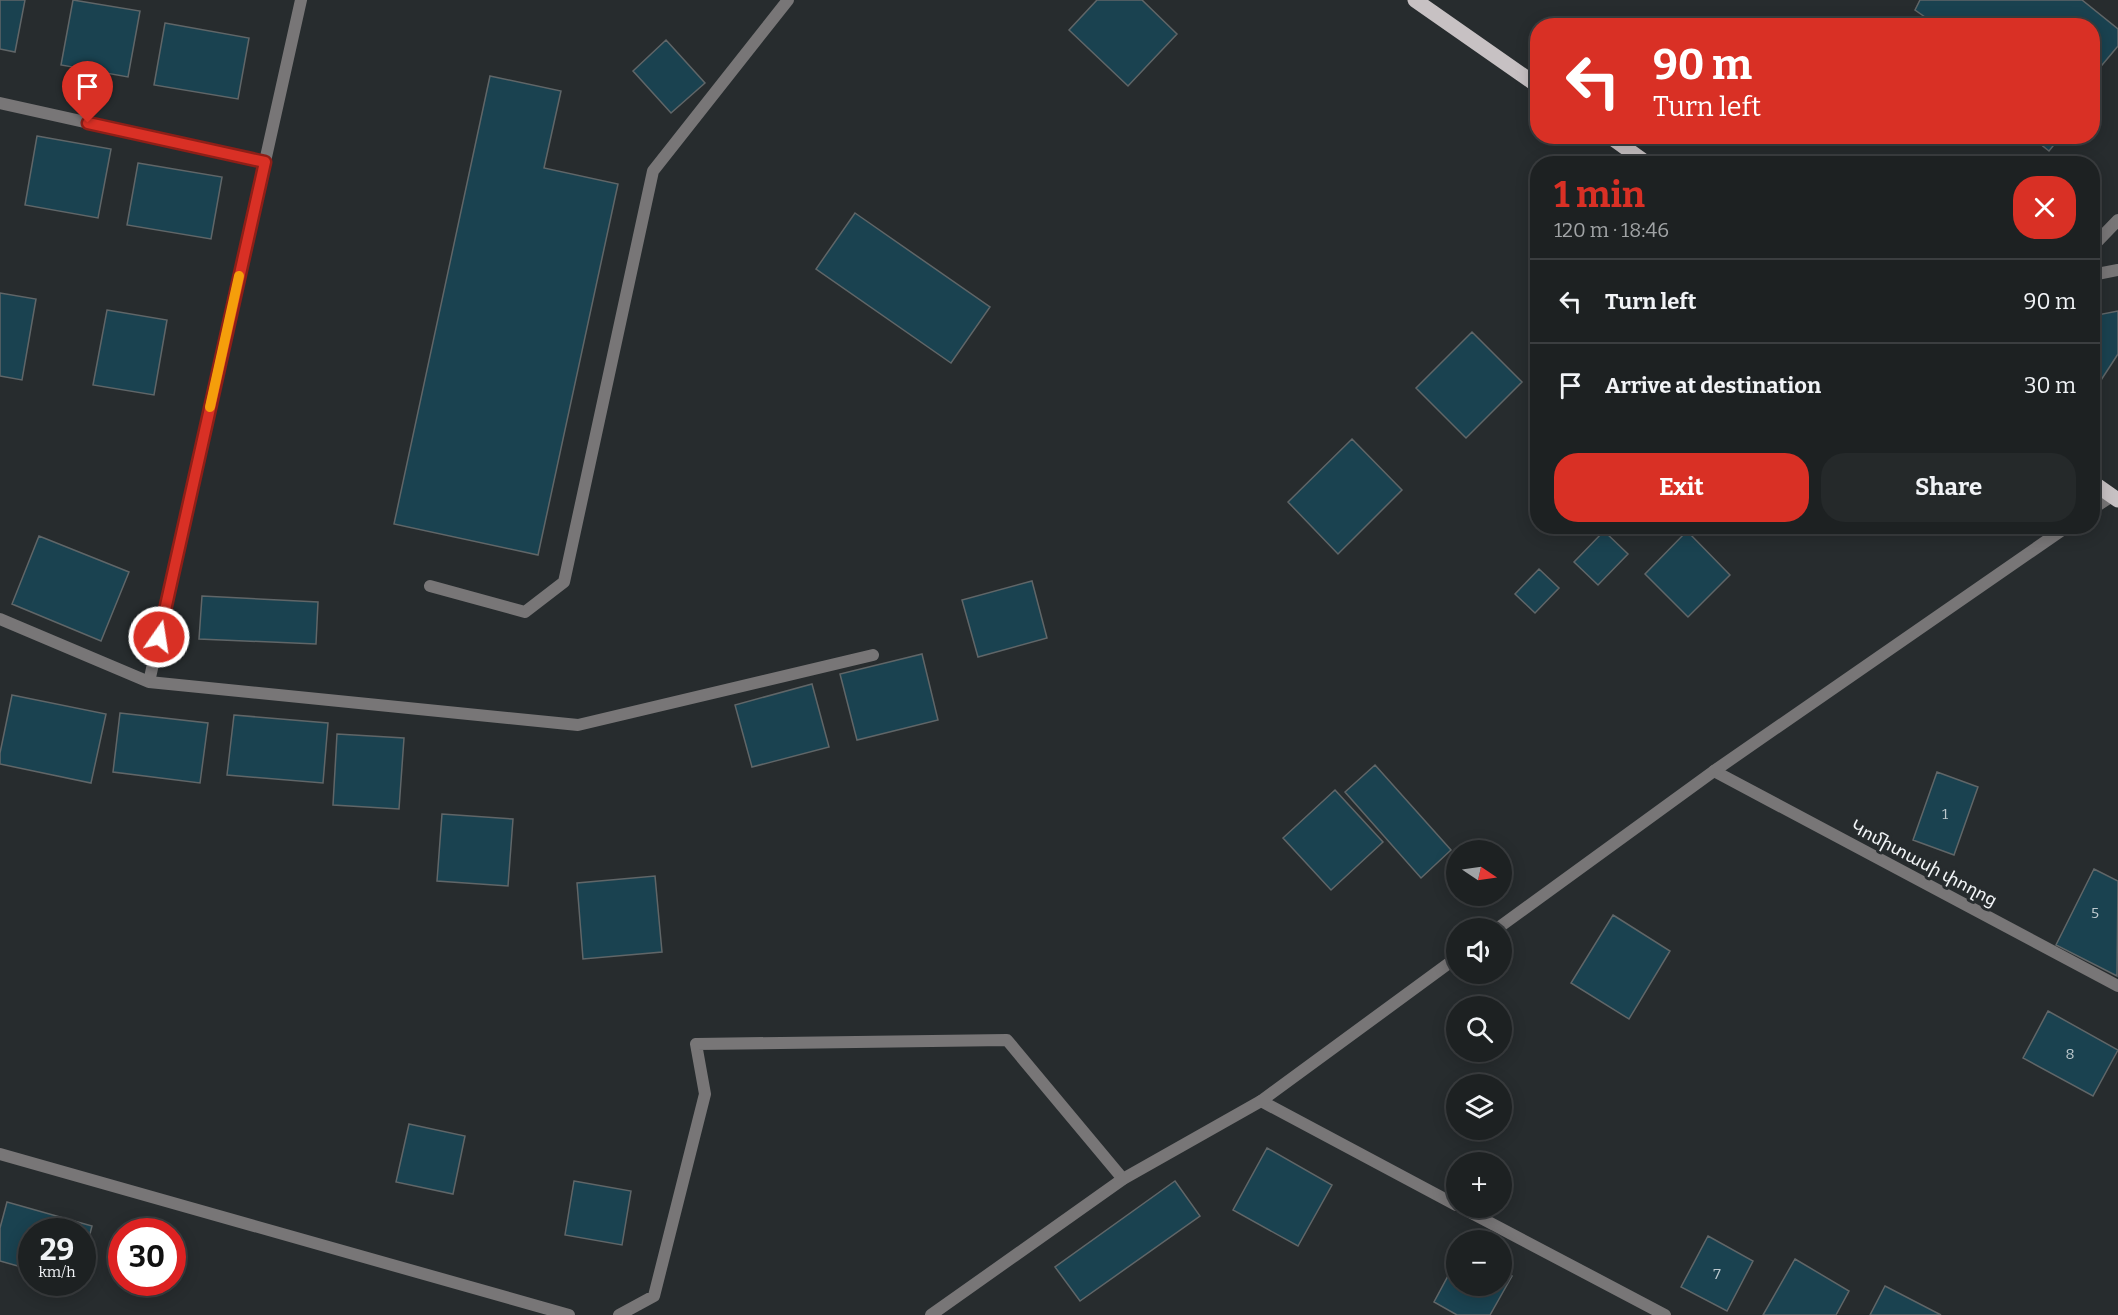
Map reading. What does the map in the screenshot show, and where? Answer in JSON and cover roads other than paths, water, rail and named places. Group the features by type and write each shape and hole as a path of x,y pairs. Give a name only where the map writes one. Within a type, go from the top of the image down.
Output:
{"main road":[{"path":"1415,0 1530,80"},
{"path":"1620,144 1637,156"},
{"path":"2100,488 2115,498"}],"street":[{"path":"149,682 301,0"},
{"path":"430,586 525,612 564,582 653,171 788,0"},
{"path":"0,104 265,162"},
{"path":"2100,239 2118,220"},
{"path":"2100,273 2118,270"},
{"path":"2100,505 2115,498"},
{"path":"1512,918 1714,771 2056,534"},
{"path":"0,619 149,682 578,725 873,655"},
{"name":"Կոմիտասի փողոց","path":"1714,771 2118,986"},
{"path":"931,1315 1123,1179 1261,1101 1446,965"},
{"path":"619,1315 654,1296 705,1094 696,1044 1007,1040 1123,1179"},
{"path":"1261,1101 1446,1200"},
{"path":"0,1154 569,1315"},
{"path":"1481,1218 1665,1315"}]}
